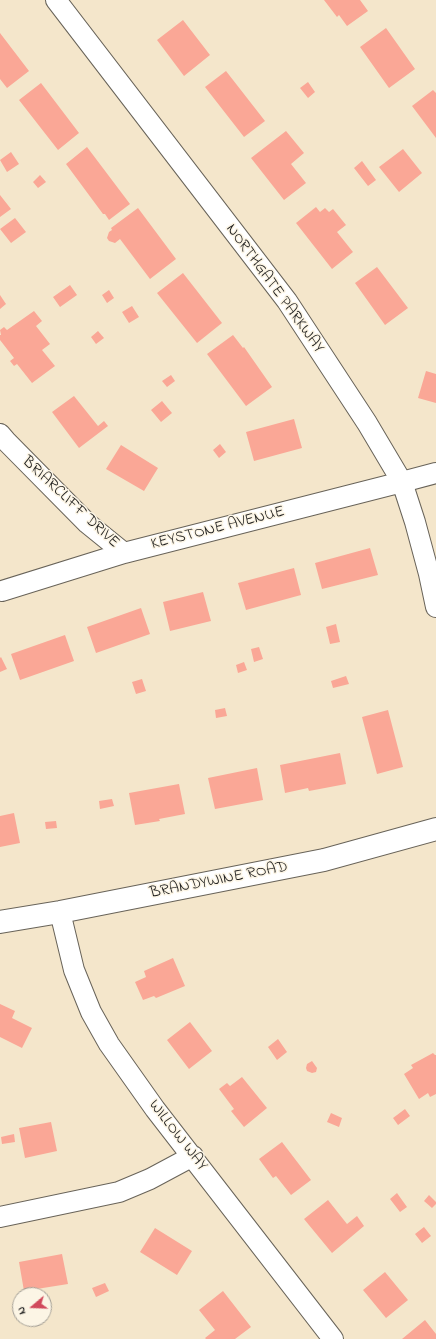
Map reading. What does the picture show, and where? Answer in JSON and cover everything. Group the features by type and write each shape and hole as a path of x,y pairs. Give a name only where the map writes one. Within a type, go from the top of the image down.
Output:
{"main road":[{"name":"BRANDYWINE ROAD","path":"0,922 60,912 324,860 436,829"}],"street":[{"name":"NORTHGATE PARKWAY","path":"56,0 288,301 367,423 402,482 423,552 436,607"},
{"name":"BRIARCLIFF DRIVE","path":"0,434 41,478 87,523 124,553"},
{"name":"KEYSTONE AVENUE","path":"2,591 124,553 436,473"},
{"name":"WILLOW WAY","path":"60,912 74,970 91,1012 109,1044 156,1109 333,1339"},
{"path":"0,1217 119,1192 150,1179 193,1156"}],"building":[{"path":"324,0 360,0 368,11 347,26 339,15 337,17"},
{"path":"183,20 210,55 184,76 157,40"},
{"path":"386,28 415,69 389,88 360,47"},
{"path":"0,33 29,71 7,88 0,79"},
{"path":"226,71 265,121 244,137 205,87"},
{"path":"308,82 315,92 308,98 300,88"},
{"path":"41,83 79,133 58,150 19,100"},
{"path":"433,90 436,93 436,138 412,106"},
{"path":"286,131 304,153 291,164 306,183 284,200 251,158"},
{"path":"87,147 130,204 109,220 66,164"},
{"path":"403,149 422,173 399,192 379,167"},
{"path":"11,152 19,164 7,172 0,160"},
{"path":"362,161 376,180 368,186 354,168"},
{"path":"40,175 46,182 38,188 33,182"},
{"path":"0,195 11,209 0,217"},
{"path":"316,207 320,212 325,208 329,212 333,209 346,225 337,232 353,252 332,269 296,223"},
{"path":"138,208 176,259 150,279 120,239 115,243 109,241 107,238 109,232 112,230 111,228"},
{"path":"15,218 26,232 11,243 0,229"},
{"path":"377,267 408,308 385,325 355,283"},
{"path":"183,273 222,323 197,343 157,293"},
{"path":"70,285 77,295 60,307 53,297"},
{"path":"109,290 114,298 107,303 102,295"},
{"path":"0,295 6,304 0,309"},
{"path":"132,306 139,317 129,323 122,312"},
{"path":"34,311 42,321 36,326 50,344 42,350 55,366 32,383 17,364 14,366 10,361 14,358 0,340 0,330 4,327 7,330"},
{"path":"98,331 104,338 96,344 91,337"},
{"path":"233,335 243,348 244,347 272,387 246,406 207,354"},
{"path":"426,371 436,374 436,403 418,398"},
{"path":"171,375 175,381 167,387 162,381"},
{"path":"74,396 98,426 104,421 108,426 79,448 52,412"},
{"path":"162,401 172,413 161,422 151,410"},
{"path":"294,419 302,448 254,461 246,432"},
{"path":"220,444 226,452 219,458 213,450"},
{"path":"121,445 158,468 144,491 106,469"},
{"path":"370,548 378,575 322,589 315,563"},
{"path":"294,568 301,595 246,610 238,583"},
{"path":"203,592 211,621 170,631 163,602"},
{"path":"141,608 150,634 96,653 87,627"},
{"path":"336,624 340,642 330,644 326,627"},
{"path":"65,635 74,661 20,680 11,654"},
{"path":"259,647 263,659 254,662 251,649"},
{"path":"1,657 7,669 0,672 0,658"},
{"path":"244,662 247,670 238,673 236,665"},
{"path":"346,676 349,684 333,688 331,681"},
{"path":"142,679 146,691 136,694 132,682"},
{"path":"225,708 227,716 216,718 215,710"},
{"path":"388,710 403,767 377,774 362,717"},
{"path":"340,753 346,784 309,791 308,788 285,793 280,765"},
{"path":"257,768 263,800 215,809 208,778"},
{"path":"179,784 185,814 159,819 160,821 135,825 129,793"},
{"path":"112,799 114,806 100,809 99,801"},
{"path":"14,813 20,843 0,847 0,816"},
{"path":"56,821 57,828 46,829 45,822"},
{"path":"173,958 185,986 156,998 154,996 143,1000 135,982 146,977 144,971"},
{"path":"0,1004 15,1011 12,1018 32,1028 22,1048 0,1037"},
{"path":"190,1022 212,1051 189,1069 167,1040"},
{"path":"278,1039 287,1052 277,1060 268,1047"},
{"path":"433,1053 436,1055 436,1094 430,1097 428,1093 419,1099 404,1074 413,1068 411,1065"},
{"path":"312,1061 317,1068 316,1072 312,1073 307,1071 306,1068 307,1064"},
{"path":"242,1077 267,1108 244,1127 231,1111 234,1109 219,1089 227,1083 230,1086"},
{"path":"405,1109 410,1116 398,1125 393,1118"},
{"path":"331,1113 342,1118 339,1127 327,1122"},
{"path":"51,1122 57,1151 25,1158 19,1128"},
{"path":"14,1134 15,1142 2,1144 1,1137"},
{"path":"282,1142 311,1180 291,1195 276,1176 273,1178 259,1159"},
{"path":"397,1193 407,1207 400,1212 390,1199"},
{"path":"429,1195 436,1202 432,1208 424,1201"},
{"path":"328,1200 347,1224 357,1216 364,1226 332,1253 304,1219"},
{"path":"424,1227 431,1236 422,1243 415,1234"},
{"path":"155,1228 192,1251 177,1275 140,1252"},
{"path":"62,1254 68,1284 49,1287 23,1287 19,1262"},
{"path":"385,1272 408,1300 386,1318 363,1290"},
{"path":"105,1283 109,1291 96,1297 92,1288"},
{"path":"223,1291 251,1327 235,1339 206,1339 205,1338 215,1330 199,1310"},
{"path":"425,1320 436,1334 436,1339 402,1339"}]}
